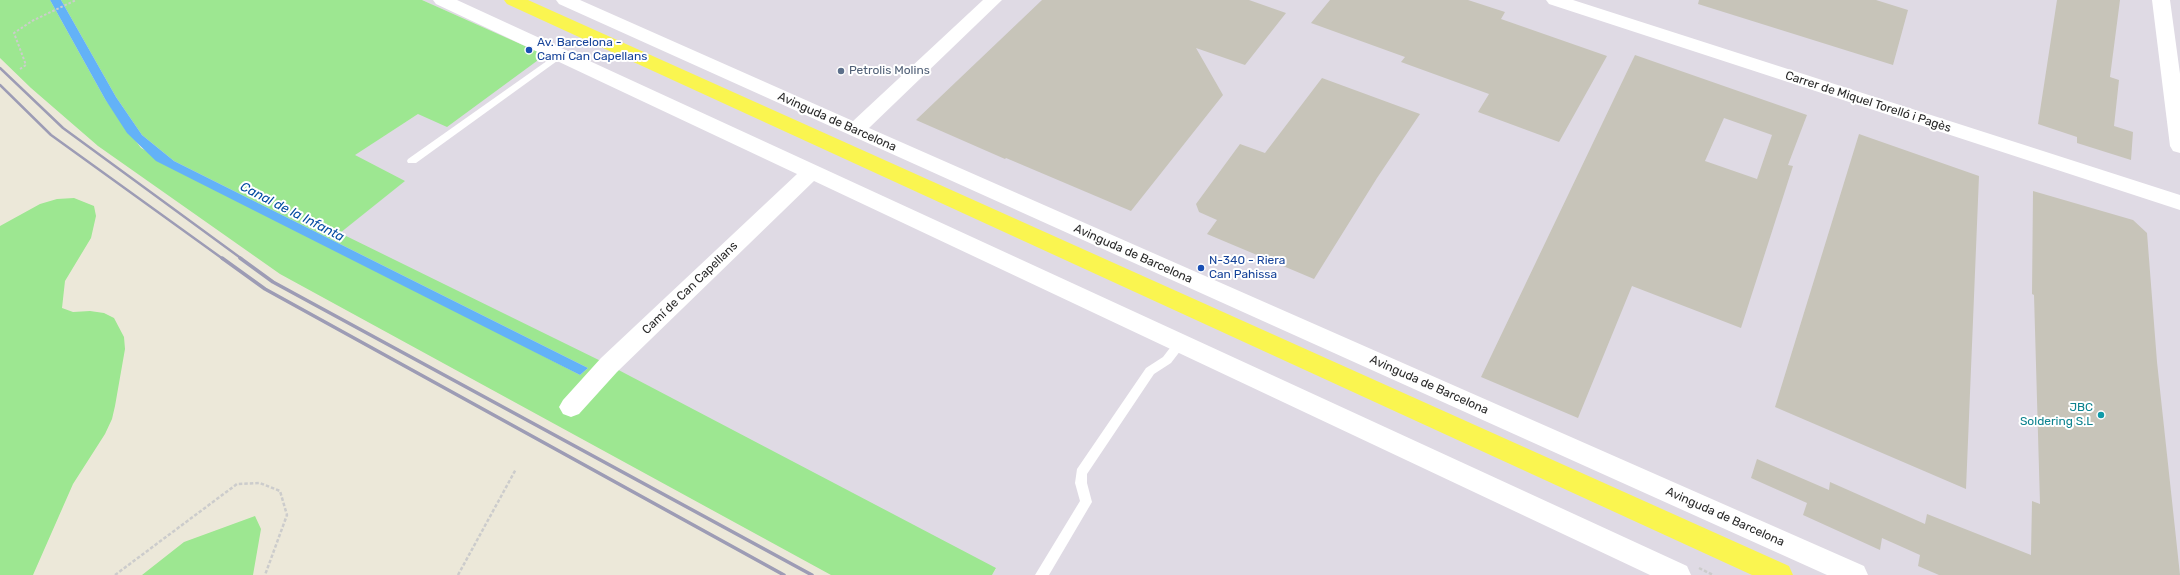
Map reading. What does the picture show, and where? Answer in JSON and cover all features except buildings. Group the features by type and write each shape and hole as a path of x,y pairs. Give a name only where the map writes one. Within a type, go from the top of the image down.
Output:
{"main road":[{"name":"Avinguda de Barcelona","path":"513,0 1780,575"}],"street":[{"path":"442,0 561,54 1678,575"},
{"name":"Avinguda de Barcelona","path":"551,0 599,39"},
{"name":"Avinguda de Barcelona","path":"565,0 1855,575"},
{"path":"855,130 993,0"},
{"name":"Carrer de Miquel Torelló i Pagès","path":"1555,0 2180,203"},
{"path":"2161,0 2180,146"},
{"name":"Camí de Can Capellans","path":"570,407 609,365 812,171"}],"lane":[{"path":"412,161 561,54"},
{"path":"1042,575 1086,502 1081,483 1081,473 1150,371 1168,360 1180,342"}],"path":[{"path":"20,69 26,65 14,34 32,21 76,0"},
{"path":"458,575 516,469"},
{"path":"116,575 236,484 260,483 280,491 287,515 265,575"}],"shaded area":[{"path":"422,0 2180,0 2180,575 992,575 996,569 339,233 404,181 354,155 418,114 545,55"}],"green space":[{"path":"0,0 50,0 105,99 141,148 580,375 588,368 174,161 142,135 116,97 61,0 422,0 545,55 447,127 418,114 355,155 405,181 340,233 609,365 996,568 992,575 831,575 280,274 98,146 31,88 0,58"},
{"path":"74,198 94,206 96,216 91,238 65,281 62,308 73,312 90,311 104,313 114,318 124,337 125,349 115,406 112,419 105,434 73,484 33,575 0,575 0,226 40,204 57,199"},
{"path":"255,516 261,529 253,575 142,575 184,542"}],"water":[{"path":"50,0 61,0 116,97 142,135 174,161 588,368 580,375 156,161 127,133 105,99"}],"railway":[{"path":"0,68 63,128 242,259"},
{"path":"0,85 51,135 223,259"},
{"path":"222,258 265,289 784,575"},
{"path":"240,258 273,282 812,575"}],"place":[{"name":"Av. Barcelona - Camí Can Capellans","path":"529,50"},
{"name":"Petrolis Molins","path":"841,71"},
{"name":"N-340 - Riera Can Pahissa","path":"1201,268"},
{"name":"JBC Soldering S.L","path":"2101,415"}],"water label":[{"name":"Canal de la Infanta","path":"292,212"}]}
